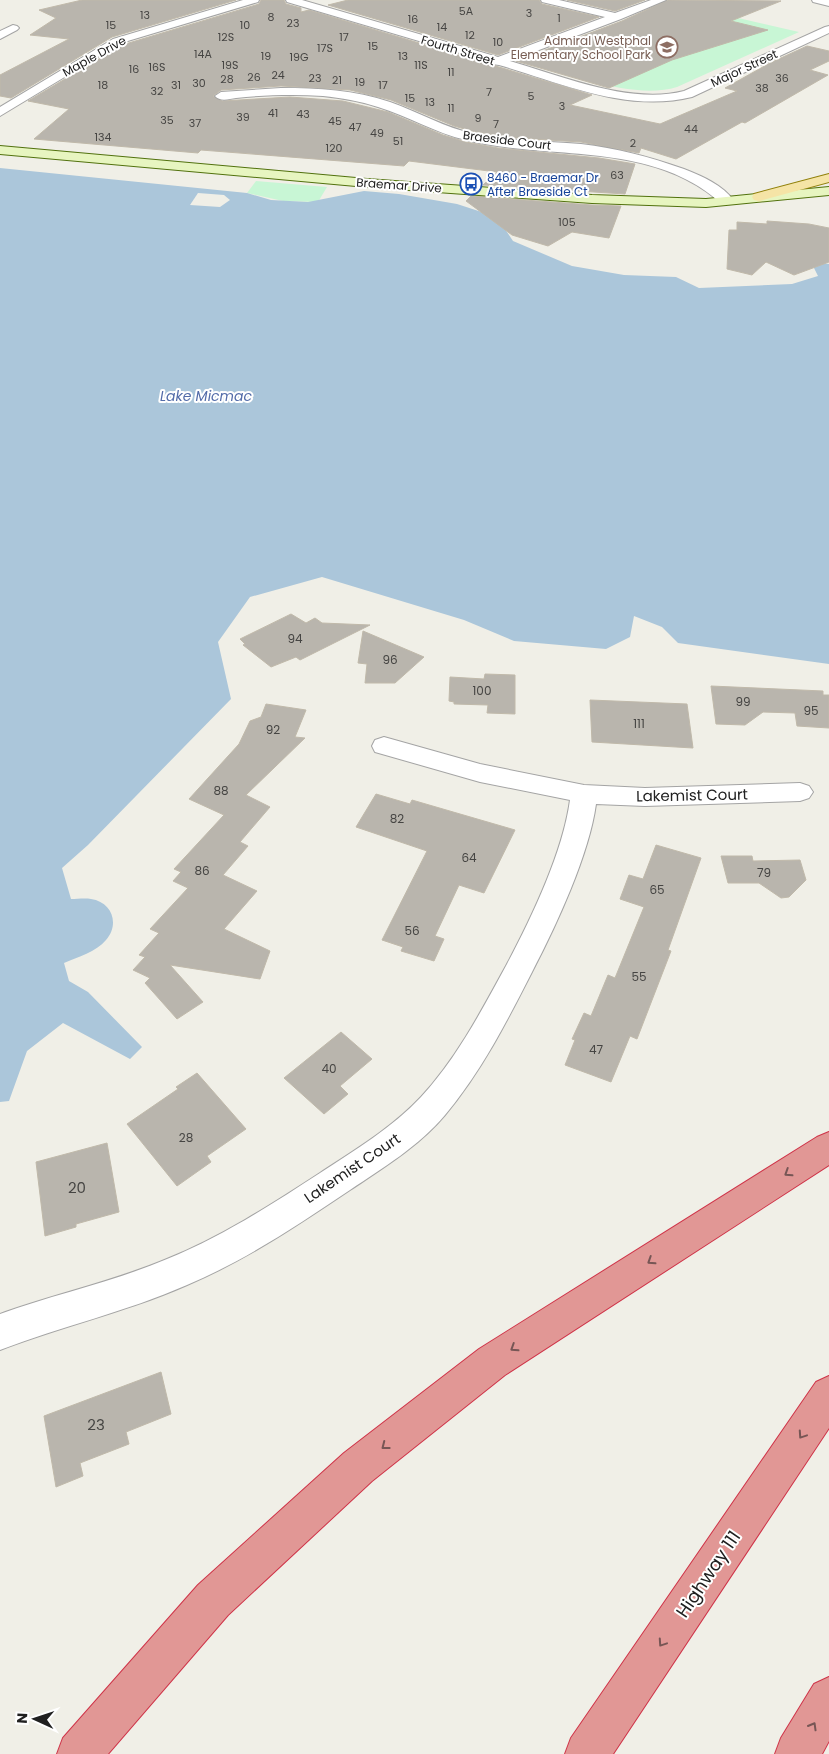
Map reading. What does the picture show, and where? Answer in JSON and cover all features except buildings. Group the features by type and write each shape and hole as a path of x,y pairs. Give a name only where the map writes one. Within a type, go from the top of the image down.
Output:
{"highway":[{"path":"79,1754 213,1600 358,1467 492,1362 829,1147"},
{"name":"Highway 111","path":"587,1754 829,1395"},
{"path":"797,1754 829,1699"}],"main road":[{"name":"Braemar Drive","path":"0,150 367,183 592,199 654,202 727,201 829,191"},
{"path":"759,197 829,178"}],"street":[{"name":"Maple Drive","path":"0,112 117,41 254,0"},
{"name":"Fourth Street","path":"291,0 496,62 615,95 656,98"},
{"path":"546,0 617,17"},
{"path":"496,62 661,0"},
{"path":"817,0 829,3"},
{"path":"0,36 13,28"},
{"name":"Major Street","path":"656,98 688,94 829,28"},
{"name":"Braeside Court","path":"221,96 254,91 275,91 317,93 366,100 396,109 443,130 480,140 595,150 637,157 710,185 727,201"},
{"name":"Lakemist Court","path":"384,746 480,773 584,794 645,797 800,792"},
{"name":"Lakemist Court","path":"0,1332 32,1320 114,1296 176,1273 241,1241 272,1223 393,1143 454,1082 494,1017 529,950 557,886 576,833 584,794"}],"green space":[{"name":"Admiral Westphal Elementary School Park","path":"678,4 799,32 677,87 660,90 623,88 530,63"},
{"path":"256,181 327,187 318,202 283,201 247,193"}],"water":[{"name":"Lake Micmac","path":"0,168 247,193 271,200 308,202 364,191 399,194 457,204 497,217 513,241 572,266 624,275 676,277 699,288 792,284 818,276 812,264 816,262 829,264 829,664 678,643 662,627 634,616 630,637 606,649 514,641 464,620 322,577 250,597 218,642 231,699 88,845 62,868 71,899 89,899 104,904 109,909 113,921 110,934 102,944 86,954 64,963 69,981 88,992 142,1047 130,1059 63,1023 27,1051 9,1101 0,1102"}],"pier":[{"path":"198,193 224,195 230,200 220,207 190,205"}],"place":[{"name":"Admiral Westphal Elementary School Park","path":"667,47"},
{"name":"8460 - Braemar Dr After Braeside Ct","path":"471,184"}]}
